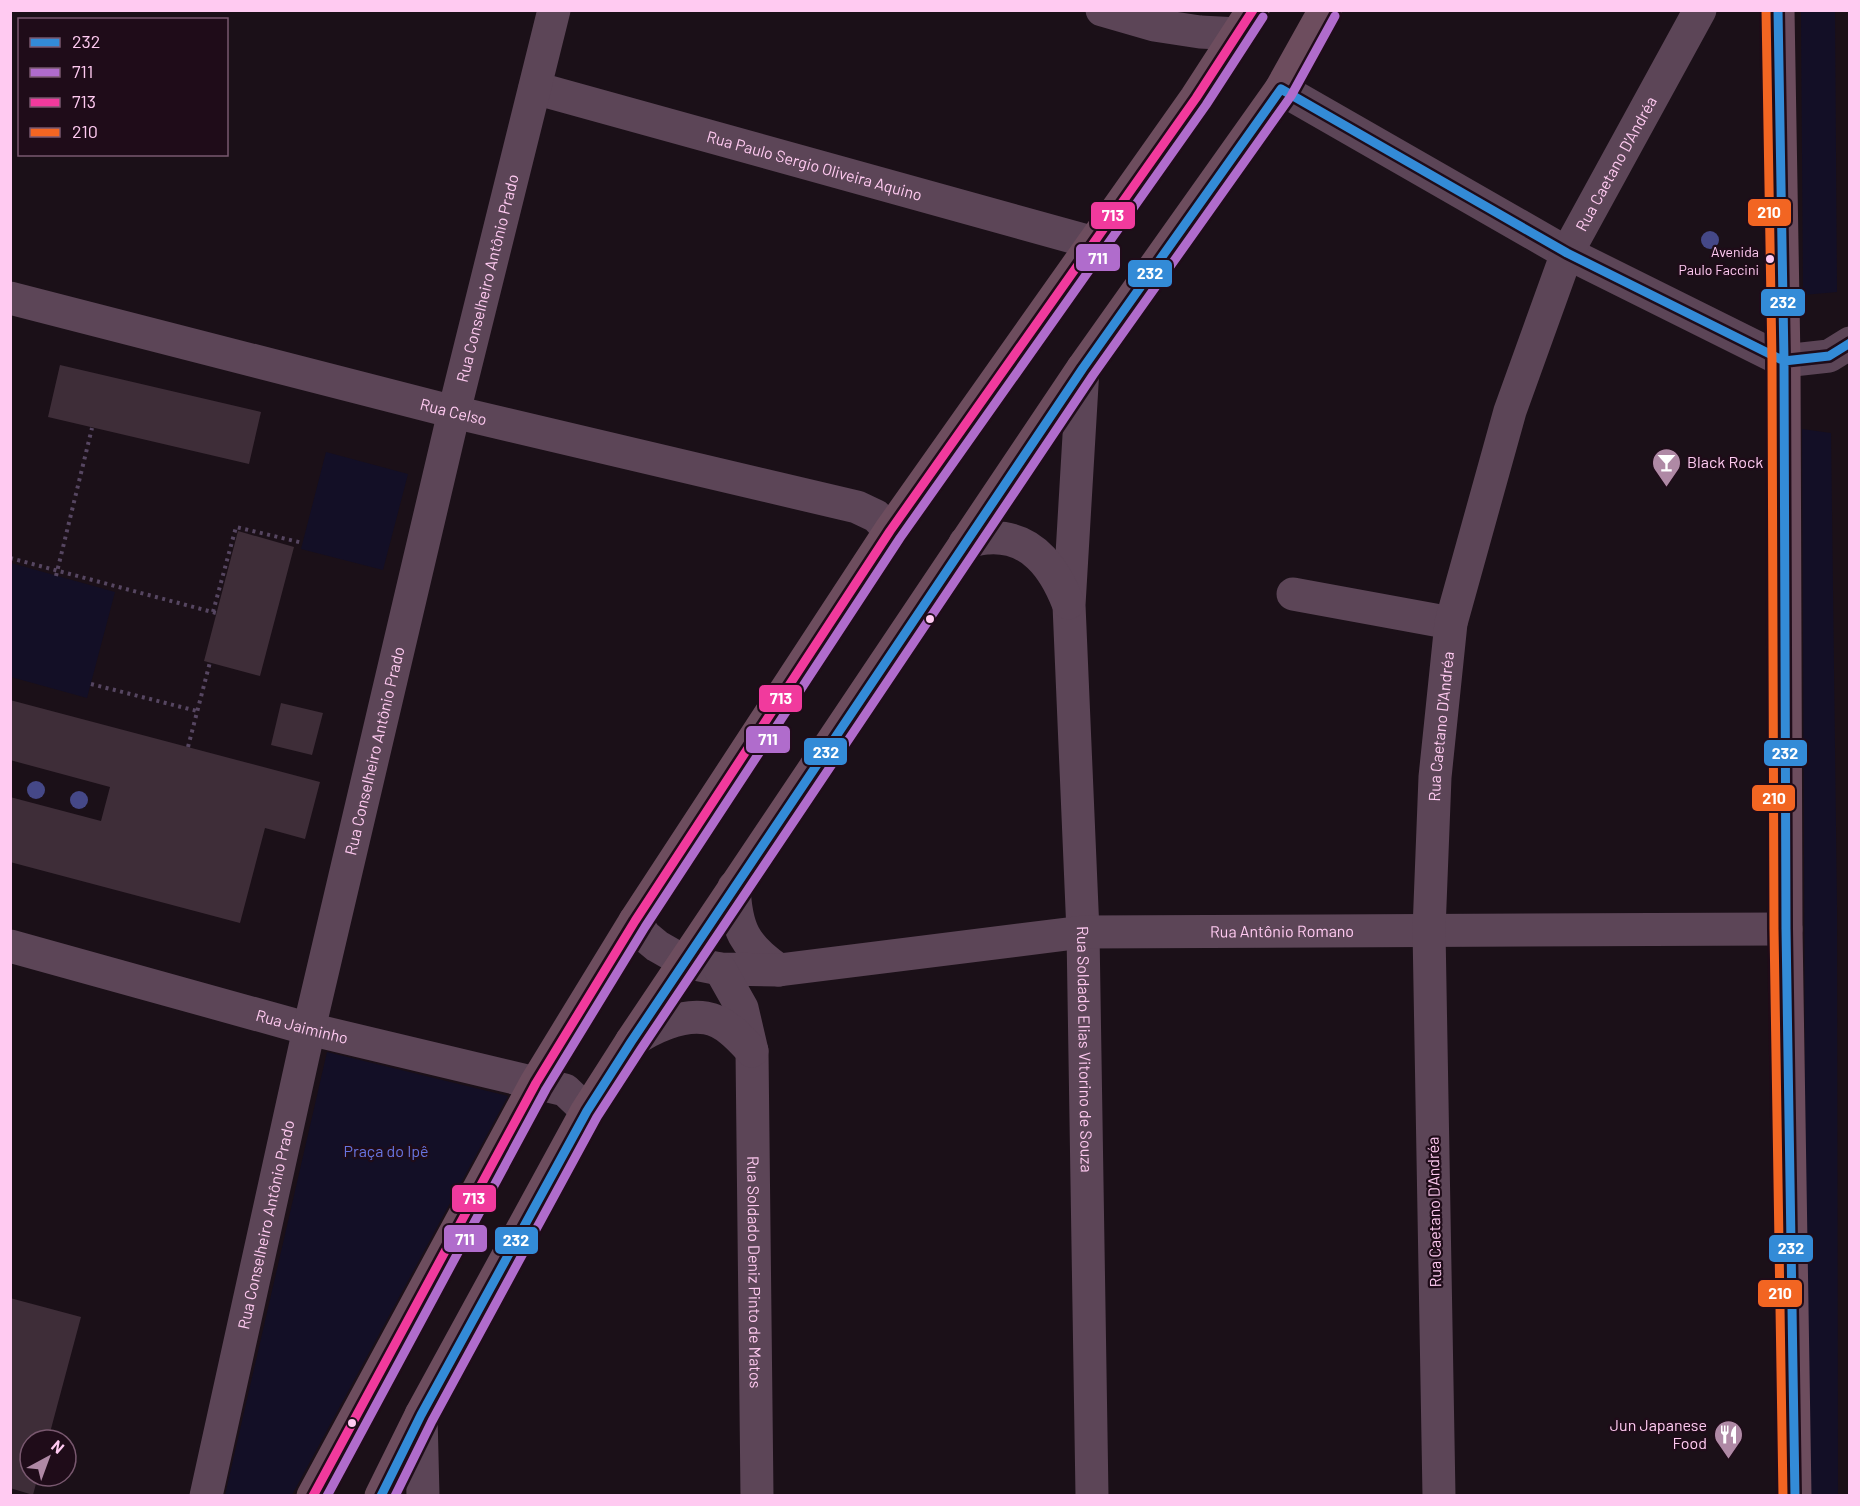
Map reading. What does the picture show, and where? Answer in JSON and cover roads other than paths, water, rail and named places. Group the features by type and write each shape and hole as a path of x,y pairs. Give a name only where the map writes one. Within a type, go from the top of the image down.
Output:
{"main road":[{"path":"381,1496 421,1414 587,1111 734,887 1083,368 1281,89 1325,10"},
{"path":"1778,10 1784,361 1786,929 1795,1496"},
{"path":"313,1496 536,1083 635,921 890,531 1094,243 1246,22"}],"street":[{"name":"Rua Conselheiro Antônio Prado","path":"206,1496 309,1029 454,411 554,10"},
{"path":"1102,10 1154,25 1200,32 1246,22"},
{"name":"Rua Caetano D'Andréa","path":"1439,1496 1429,930 1435,777 1451,623 1510,411 1567,254 1700,10"},
{"name":"Rua Paulo Sergio Oliveira Aquino","path":"535,88 1094,243"},
{"path":"1281,89 1567,254 1784,361 1829,356 1850,343"},
{"name":"Rua Celso","path":"10,298 454,411 857,507 876,516 890,531"},
{"name":"Rua Soldado Elias Vitorino de Souza","path":"1083,368 1069,605 1083,932 1092,1496"},
{"name":"Rua Soldado Elias Vitorino de Souza","path":"965,543 986,538 1004,539 1027,547 1044,560 1059,579 1069,605"},
{"path":"1293,594 1451,623"},
{"path":"734,887 736,912 743,936 759,956 779,970"},
{"name":"Rua Antônio Romano","path":"635,921 645,936 657,946 685,962 720,969 779,970 1083,932 1786,929"},
{"name":"Rua Jaiminho","path":"10,946 309,1029 565,1090 587,1111"},
{"name":"Rua Soldado Deniz Pinto de Matos","path":"720,969 742,1008 752,1051 756,1496"},
{"path":"631,1042 649,1029 707,1018 736,1034 752,1051"},
{"path":"421,1414 423,1496"}],"place":[{"name":"Avenida Paulo Faccini","path":"1770,259"},
{"name":"Black Rock","path":"1666,488"},
{"name":"Jun Japanese Food","path":"1728,1460"}],"park label":[{"name":"Praça do Ipê","path":"386,1151"}]}
